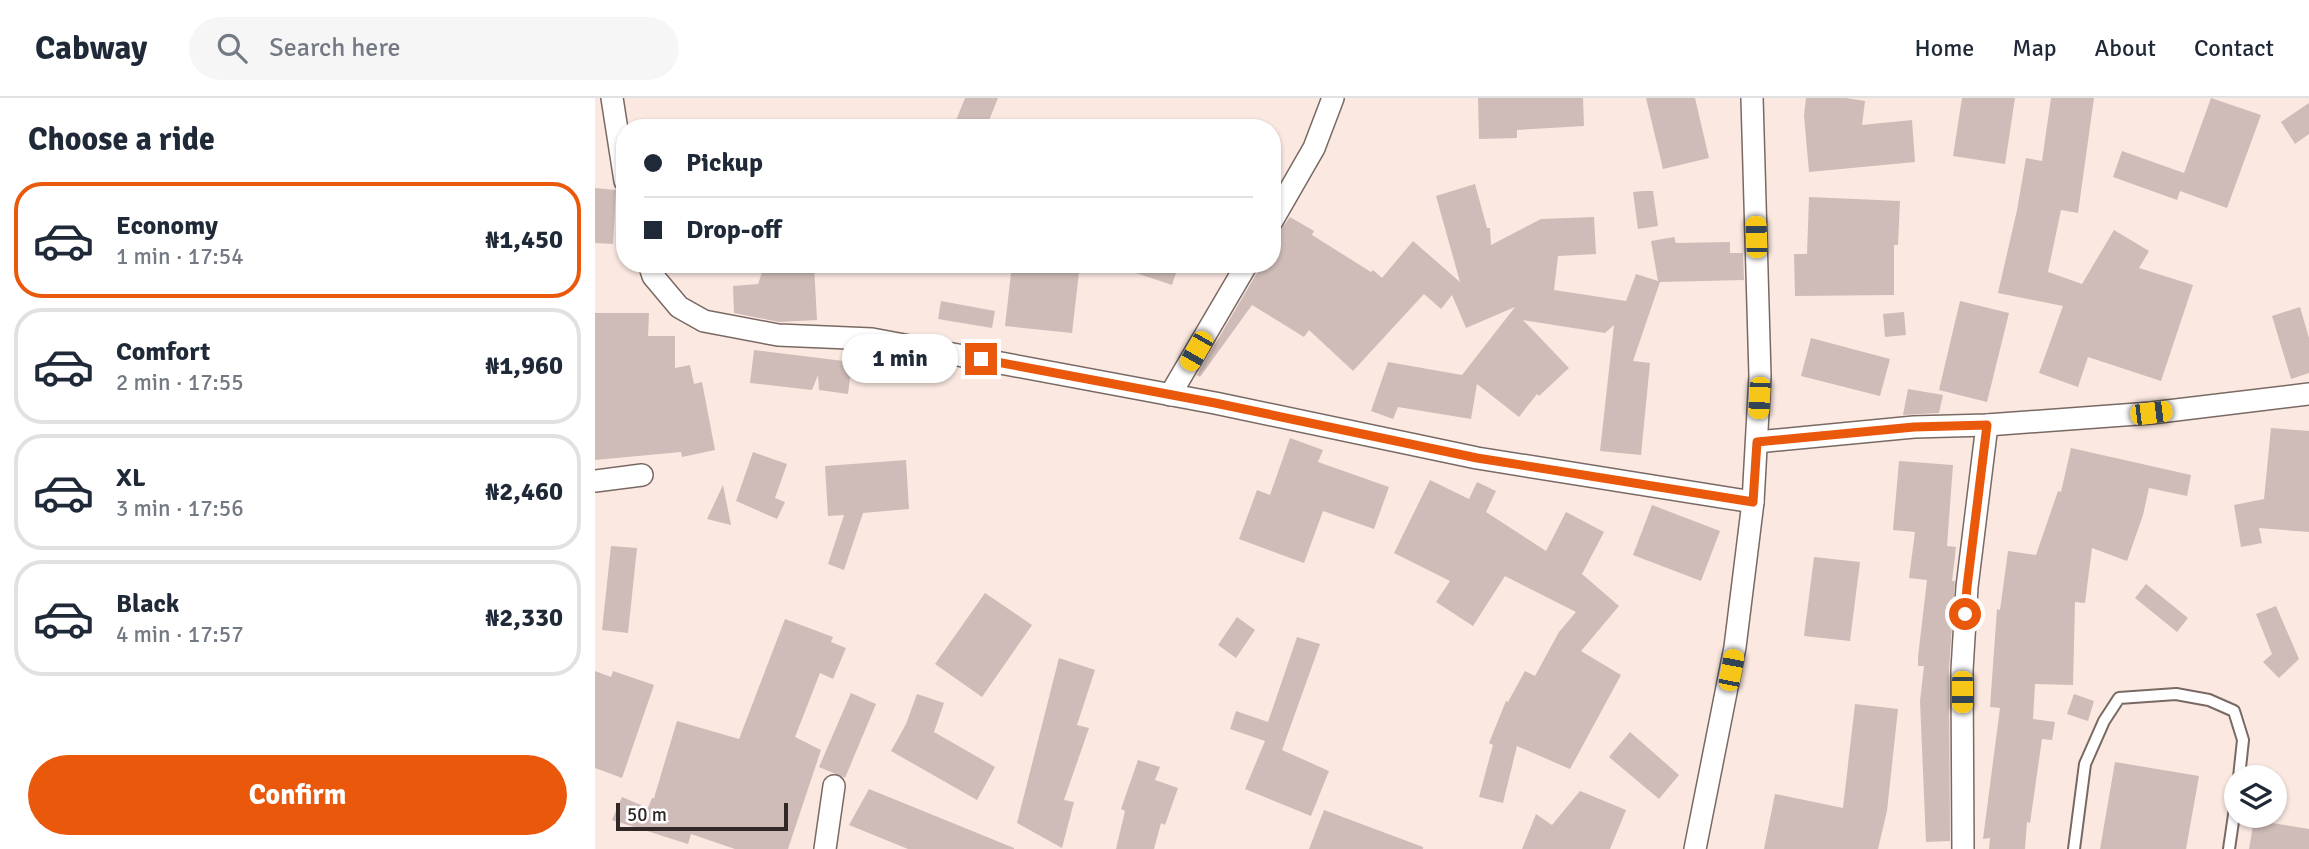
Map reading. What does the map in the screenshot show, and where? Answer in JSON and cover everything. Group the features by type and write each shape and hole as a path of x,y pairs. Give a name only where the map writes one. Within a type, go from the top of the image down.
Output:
{"street":[{"path":"612,98 616,124"},
{"path":"1281,205 1314,148 1333,98"},
{"path":"1695,849 1735,647 1753,502 1760,376 1752,98"},
{"path":"652,273 678,307 704,321 778,335 872,339 1170,395 1477,458 1753,502"},
{"path":"1170,395 1242,273"},
{"path":"1757,442 1914,427 1987,425 2151,413 2309,394"},
{"path":"1963,849 1962,670 1967,587 1987,425"},
{"path":"595,481 642,475"},
{"path":"825,849 834,786"}],"lane":[{"path":"2074,849 2085,764 2103,721 2119,698 2176,694 2209,700 2234,711 2243,740 2240,765"},
{"path":"2229,849 2232,828"}],"building":[{"path":"965,98 998,98 990,119 957,119"},
{"path":"1478,98 1583,98 1584,126 1517,130 1517,138 1479,139"},
{"path":"1646,98 1695,98 1709,158 1663,169"},
{"path":"1806,98 1865,101 1862,125 1912,120 1915,162 1809,172 1804,115"},
{"path":"1962,98 2015,98 2005,164 1953,156"},
{"path":"2051,98 2094,98 2078,213 2061,210 2048,272 2082,284 2114,230 2149,251 2139,268 2193,285 2161,381 2088,357 2078,387 2039,373 2063,306 1998,293 2026,158 2042,161"},
{"path":"2211,98 2261,115 2227,208 2180,191 2177,200 2113,177 2122,151 2184,173"},
{"path":"2309,103 2309,134 2295,144 2281,122"},
{"path":"1475,184 1487,228 1490,228 1491,245 1541,219 1594,217 1596,254 1558,256 1554,290 1626,301 1636,274 1658,281 1651,241 1674,237 1676,243 1730,242 1730,253 1743,253 1744,280 1660,282 1633,361 1650,363 1641,455 1600,451 1614,325 1605,333 1523,320 1569,368 1539,396 1537,394 1519,417 1477,384 1471,419 1398,407 1393,419 1371,411 1388,362 1462,375 1515,307 1466,328 1452,295 1441,309 1424,294 1353,371 1309,330 1304,337 1252,305 1200,377 1197,375 1257,273 1281,273 1281,229 1290,217 1314,231 1312,235 1371,272 1373,270 1382,278 1413,241 1460,282 1436,196"},
{"path":"595,188 616,190 613,244 595,243"},
{"path":"1653,191 1658,226 1638,229 1633,192"},
{"path":"1809,197 1900,201 1898,245 1894,245 1894,295 1795,296 1794,254 1807,254"},
{"path":"762,273 814,273 817,320 779,322 734,313 733,286 758,284"},
{"path":"1011,273 1079,273 1072,333 1005,326"},
{"path":"1136,273 1176,273 1172,285"},
{"path":"941,301 995,311 992,328 938,319"},
{"path":"1960,301 2009,313 1987,402 1939,390"},
{"path":"2300,307 2309,338 2309,373 2291,379 2272,316"},
{"path":"1904,312 1906,335 1885,337 1883,314"},
{"path":"595,313 649,313 648,336 675,336 675,368 690,365 694,384 702,382 715,450 682,457 681,452 595,460"},
{"path":"1811,338 1890,359 1880,396 1801,376"},
{"path":"754,350 852,362 848,394 819,390 818,375 812,390 750,383"},
{"path":"1908,389 1943,395 1939,413 1903,415"},
{"path":"2271,428 2309,431 2309,532 2259,528 2262,543 2241,547 2234,505 2264,499"},
{"path":"1290,438 1323,450 1318,462 1389,487 1374,529 1323,511 1304,563 1239,539 1257,490 1270,495"},
{"path":"2071,448 2191,475 2187,496 2149,488 2127,561 2092,548 2085,603 2075,602 2073,685 2035,684 2033,719 2055,722 2052,740 2042,739 2030,823 2027,822 2025,849 1989,849 1990,838 1983,839 2000,708 1990,707 1997,609 2000,610 2008,551 2036,555 2058,491 2061,492"},
{"path":"753,452 787,464 775,498 785,502 777,519 736,501"},
{"path":"906,460 909,509 863,513 844,570 828,564 844,515 828,516 825,466"},
{"path":"1899,461 1953,465 1947,546 1956,547 1949,670 1950,841 1926,842 1920,701 1924,666 1918,666 1918,657 1927,580 1909,578 1915,532 1893,530"},
{"path":"1430,480 1469,499 1477,482 1496,491 1486,512 1546,551 1566,512 1604,532 1582,574 1619,606 1581,651 1621,675 1570,769 1517,746 1503,803 1479,797 1493,745 1489,743 1506,701 1508,702 1525,671 1535,676 1559,632 1576,612 1505,576 1473,626 1436,602 1450,581 1394,553"},
{"path":"723,485 731,525 707,519"},
{"path":"1652,505 1720,531 1701,581 1633,555"},
{"path":"611,546 637,548 628,633 602,630"},
{"path":"1814,557 1860,562 1850,641 1804,636"},
{"path":"2146,584 2188,618 2177,632 2135,598"},
{"path":"985,593 1032,625 982,697 935,664"},
{"path":"2276,606 2299,659 2279,678 2263,662 2272,654 2256,614"},
{"path":"1237,617 1255,630 1236,658 1218,645"},
{"path":"785,619 833,637 831,642 846,648 833,679 820,673 795,737 821,750 788,849 735,849 691,834 688,844 612,820 622,797 648,808 654,798 677,721 739,739"},
{"path":"1297,637 1320,644 1282,750 1329,771 1311,816 1245,789 1265,741 1230,729 1236,711 1268,722"},
{"path":"1059,658 1095,670 1077,725 1089,728 1064,800 1074,802 1062,848 1017,823"},
{"path":"595,671 611,677 613,671 654,685 622,778 595,768"},
{"path":"851,693 876,704 845,778 819,767"},
{"path":"917,694 944,703 934,732 995,767 977,800 891,751 906,724"},
{"path":"2074,694 2094,701 2088,721 2067,714"},
{"path":"1855,704 1898,709 1887,811 1878,849 1764,849 1775,794 1843,808"},
{"path":"1630,732 1679,775 1659,799 1609,757"},
{"path":"1138,760 1160,767 1155,780 1178,788 1165,825 1161,823 1154,849 1116,849 1125,811 1121,809"},
{"path":"2115,762 2199,776 2186,849 2100,849"},
{"path":"869,789 1014,849 908,849 849,825"},
{"path":"1580,791 1626,810 1610,849 1522,849 1536,814 1552,825"},
{"path":"1324,810 1423,847 1423,849 1309,849"},
{"path":"2287,825 2309,829 2309,849 2249,849 2253,828 2287,828"}],"route":[{"path":"981,359 1215,403 1477,458 1753,502 1757,442 1914,427 1987,425 1965,614"}]}
